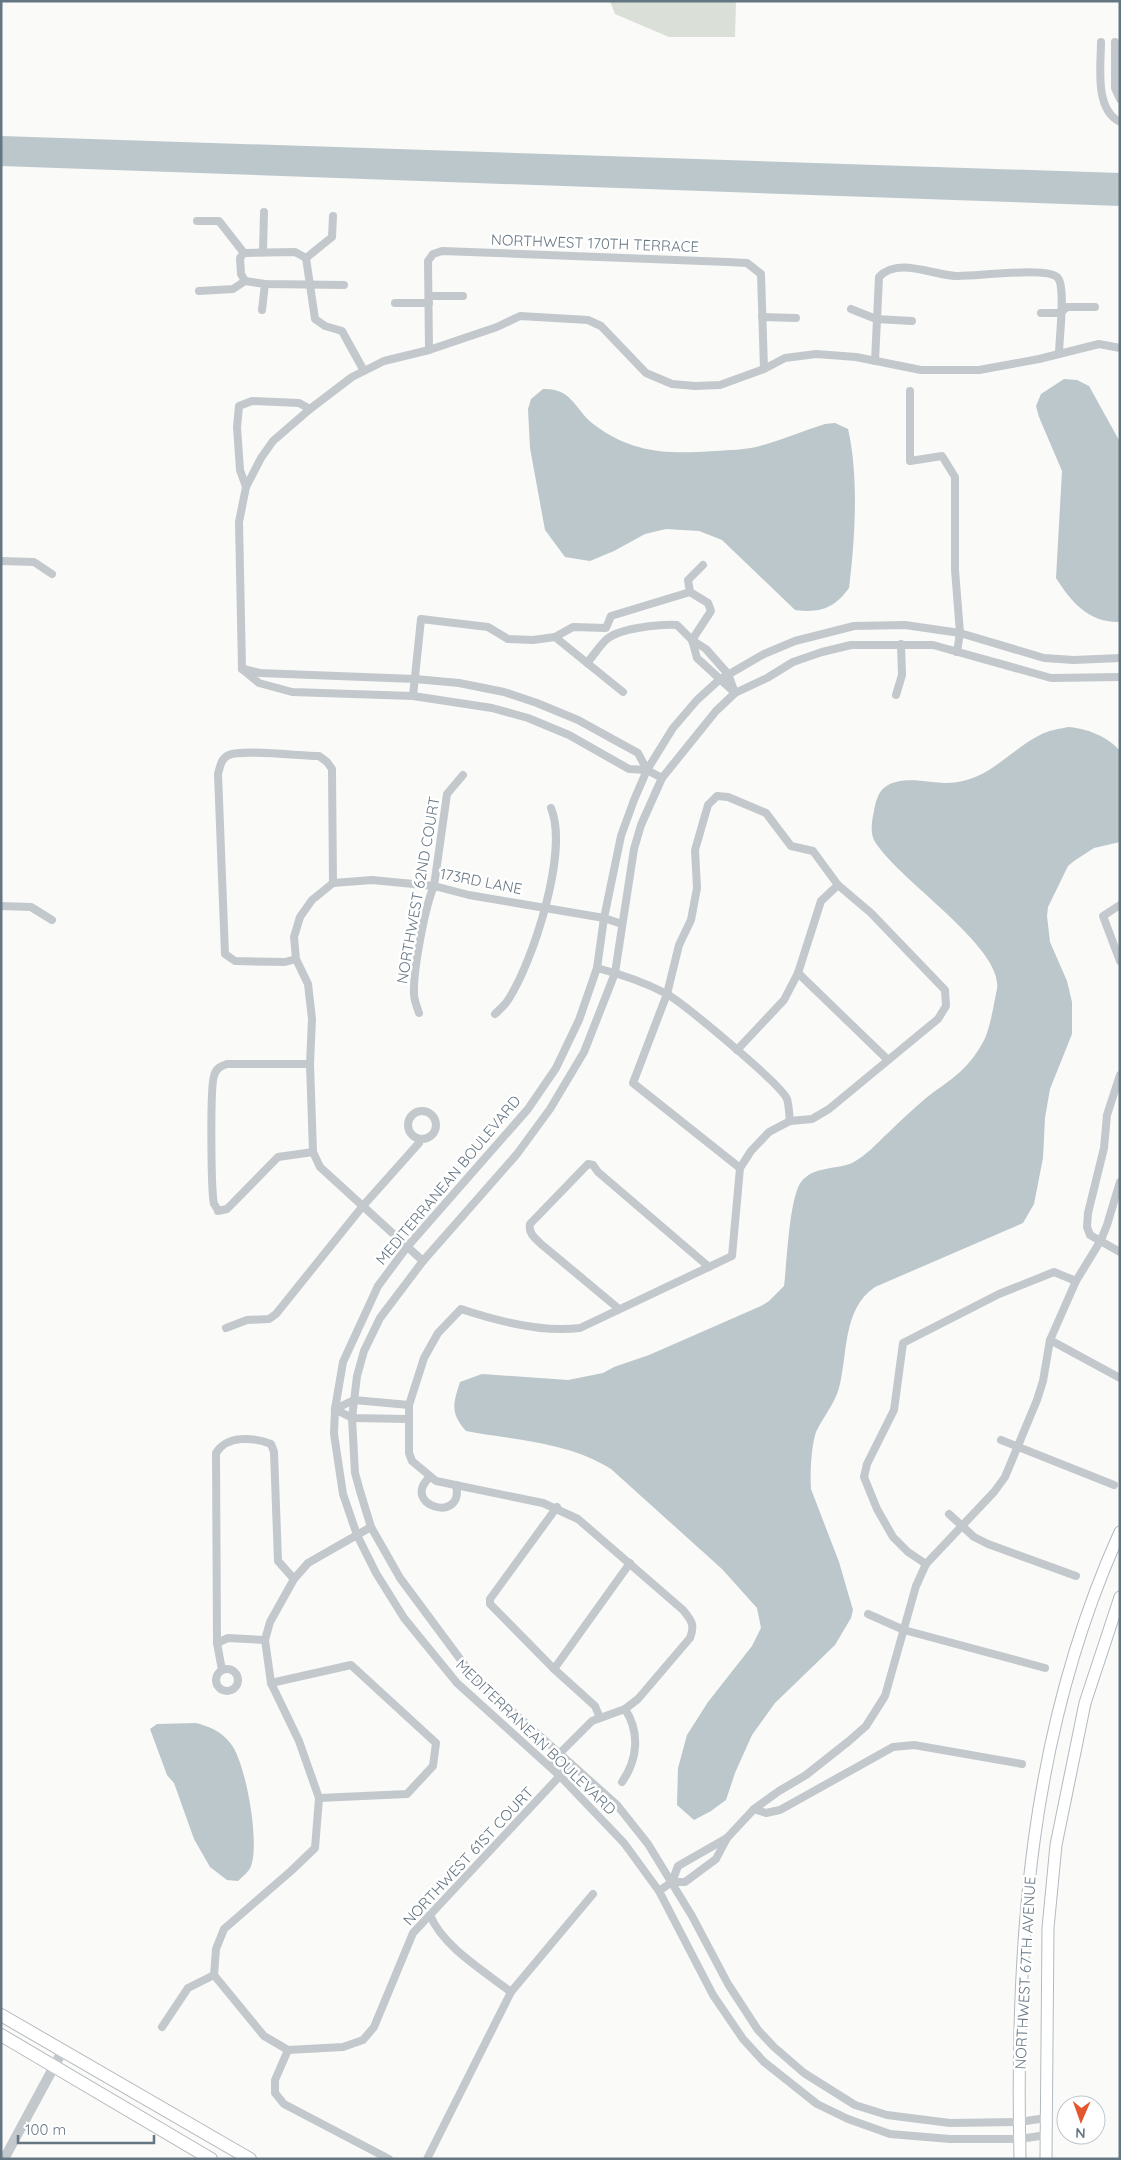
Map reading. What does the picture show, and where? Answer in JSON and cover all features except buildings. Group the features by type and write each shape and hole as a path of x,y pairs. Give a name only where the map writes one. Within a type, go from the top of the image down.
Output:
{"main road":[{"name":"NORTHWEST 67TH AVENUE","path":"1020,2159 1019,2122 1024,1925 1034,1827 1061,1694 1097,1582 1120,1532"},
{"name":"NORTHWEST 67TH AVENUE","path":"1046,2159 1048,1928 1056,1845 1085,1703 1120,1597"},
{"path":"1,2015 250,2159"},
{"path":"1,2035 211,2159"}],"street":[{"path":"1101,42 1103,98 1107,109 1120,122"},
{"path":"1115,42 1115,88 1120,99"},
{"path":"263,252 264,212"},
{"path":"306,258 332,237 333,216"},
{"path":"197,221 219,221 244,253"},
{"path":"246,281 241,274 240,258 244,253 294,252 306,258"},
{"name":"NORTHWEST 170TH TERRACE","path":"428,300 428,261 433,254 442,252 738,262 747,263 762,274 762,316"},
{"path":"306,258 315,319 325,326 342,331 364,371"},
{"path":"875,361 879,277 886,270 901,267 955,276 1037,272 1054,274 1060,280 1062,294 1059,354"},
{"path":"199,291 233,289 246,281 265,284 310,286 344,284"},
{"path":"262,310 265,284"},
{"path":"395,303 463,296"},
{"path":"428,300 429,350"},
{"path":"1041,313 1060,312 1067,307 1095,307"},
{"path":"851,309 876,319 912,321"},
{"path":"662,778 647,770 629,769 569,736 528,718 492,708 413,696 292,692 260,684 242,669 239,522 246,487 261,458 273,441 310,409 352,377 384,361 429,350 497,327 520,316 588,320 601,326 646,373 672,384 695,386 720,386 764,369 785,358 816,354 856,357 921,370 980,370 1039,359 1099,344 1120,348"},
{"path":"764,369 762,316 796,318"},
{"path":"910,391 910,461 942,456 955,477 955,570 960,632 957,652"},
{"path":"246,487 240,470 239,406 252,401 299,403 310,409"},
{"path":"1,561 34,562 52,574"},
{"path":"690,592 688,580 703,565"},
{"path":"606,628 611,616 690,592 708,603 711,611 692,640 697,658 735,693"},
{"path":"413,696 421,620 488,627 508,639 533,640 555,637 573,627 606,628 614,635"},
{"path":"587,663 608,637 659,625 674,625 682,628 692,640 706,649 728,674 735,693"},
{"name":"MEDITERRANEAN BOULEVARD","path":"1046,2135 1020,2139 950,2139 890,2134 848,2119 816,2104 764,2062 743,2039 713,1995 659,1891 624,1843 560,1776 457,1683 404,1618 376,1572 357,1535 343,1494 334,1434 335,1409 343,1362 378,1286 407,1247 528,1109 556,1068 579,1020 596,968 621,836 647,770 673,728 697,700 719,680 764,654 795,641 854,626 905,625 960,632 1044,658 1074,660 1120,658"},
{"path":"555,637 623,692"},
{"path":"896,695 902,675 901,644"},
{"name":"MEDITERRANEAN BOULEVARD","path":"1046,2118 1019,2122 950,2123 887,2115 855,2105 804,2073 774,2047 758,2030 728,1984 692,1916 648,1844 617,1805 472,1675 400,1578 371,1527 355,1473 352,1418 364,1351 380,1318 423,1261 517,1154 550,1109 584,1052 615,973 634,849 641,825 662,778 716,711 735,693 793,662 851,645 933,645 1051,678 1120,677"},
{"path":"242,669 260,673 415,679 459,683 504,692 578,720 638,752 647,770"},
{"path":"296,959 284,962 235,961 225,954 218,774 222,760 228,755 242,753 318,756 327,762 332,769 333,883 312,900 300,917 294,937 296,959 308,984 311,1010 310,1064 313,1152 320,1167 423,1261"},
{"name":"NORTHWEST 62ND COURT","path":"419,1013 414,996 415,975 428,899 434,886 447,794 463,775"},
{"path":"548,1765 585,1727 600,1718 625,1709 638,1699 690,1638 694,1628 693,1622 683,1610 578,1518 557,1507 544,1503 461,1488 456,1485 436,1481 412,1461 409,1452 408,1405 424,1358 438,1333 461,1309 499,1322 566,1330 580,1328 732,1256 740,1168 751,1150 769,1132 790,1122 812,1119 828,1109 938,1018 946,1006 947,997 945,990 871,913 838,885 812,850 791,846 766,813 728,797 717,796 708,805 694,850 697,888 691,920 678,945 667,994 634,1083 740,1168"},
{"path":"495,1014 508,1002 528,962 545,907 551,882 555,842 556,820 551,808"},
{"name":"173RD LANE","path":"333,883 372,880 434,886 469,895 604,918 622,924"},
{"path":"737,1050 784,1000 798,973 821,901 838,885"},
{"path":"1120,905 1103,916 1120,961"},
{"path":"1,906 31,907 52,920"},
{"path":"596,968 615,973 667,994 737,1050 781,1090 787,1098 790,1122"},
{"path":"798,973 888,1060"},
{"path":"310,1064 228,1064 218,1067 213,1076 212,1112 213,1188 214,1204 218,1211 227,1209 278,1157 313,1152"},
{"path":"1120,1075 1109,1106 1104,1148 1088,1213 1087,1227 1090,1235 1120,1252"},
{"path":"226,1328 247,1320 269,1319 276,1314 362,1207 419,1144 420,1140"},
{"path":"618,1309 530,1233 530,1224 588,1164 593,1165 598,1172 709,1268"},
{"path":"659,1891 672,1882 686,1882 716,1859 727,1838 754,1809 773,1794 806,1775 866,1726 885,1696 916,1586 926,1564 994,1492 1005,1477 1043,1381 1050,1340 1076,1282 1101,1240 1120,1182"},
{"path":"926,1564 908,1552 893,1536 877,1509 864,1477 867,1464 894,1410 903,1343 999,1294 1054,1272 1076,1282"},
{"path":"1050,1340 1120,1378"},
{"path":"335,1409 354,1400 408,1405"},
{"path":"335,1409 352,1418 407,1420"},
{"path":"222,1670 217,1643 216,1453 221,1445 233,1440 259,1439 270,1444 274,1452 278,1561 294,1579"},
{"path":"1001,1440 1114,1485"},
{"path":"430,1477 426,1480 422,1490 424,1500 432,1507 442,1508 451,1504 456,1495 456,1485"},
{"path":"557,1507 490,1599 490,1604 554,1669 595,1706 600,1718"},
{"path":"949,1514 974,1537 988,1544 1076,1576"},
{"path":"371,1527 308,1563 294,1579 280,1601 265,1640 271,1683 299,1741 319,1798 314,1848 291,1871 224,1928 216,1949 214,1975 264,2036 288,2050 275,2080 275,2093 284,2104 389,2159"},
{"path":"554,1669 630,1563"},
{"path":"868,1614 904,1630 1045,1668"},
{"path":"217,1643 228,1638 265,1640"},
{"path":"271,1683 351,1665 436,1743 433,1766 407,1794 319,1798"},
{"path":"622,1782 629,1772 636,1739 634,1724 625,1709"},
{"path":"754,1809 766,1812 780,1810 874,1756 903,1744 1022,1764"},
{"name":"NORTHWEST 61ST COURT","path":"288,2050 343,2047 363,2040 374,2027 413,1933 572,1764"},
{"path":"672,1882 678,1866 727,1838"},
{"path":"427,2159 511,1992 593,1894"},
{"path":"430,1915 435,1928 467,1959 511,1992"},
{"path":"162,2027 188,1988 214,1975"},
{"path":"4,2159 63,2050"}],"shaded area":[{"path":"610,1 736,1 735,37 669,37 615,14"},
{"path":"1,136 1120,173 1120,206 1,166"},
{"path":"1064,379 1077,380 1089,386 1120,442 1120,622 1099,619 1090,615 1075,603 1056,578 1062,471 1036,406 1041,394"},
{"path":"543,389 561,392 589,420 610,435 638,447 668,452 699,452 755,447 825,424 835,423 848,429 855,487 853,550 849,588 838,601 825,608 811,611 795,610 722,540 699,531 666,529 645,534 614,551 590,561 565,557 545,530 530,448 528,409 531,399"},
{"path":"1068,727 1097,734 1110,741 1120,751 1120,842 1094,848 1068,866 1048,907 1047,916 1050,942 1067,981 1072,1002 1072,1034 1050,1089 1045,1118 1043,1158 1034,1204 1023,1223 875,1287 864,1296 857,1307 848,1333 839,1388 814,1438 811,1476 811,1489 839,1562 853,1610 851,1618 835,1645 775,1703 752,1735 735,1773 726,1800 694,1820 677,1805 678,1768 687,1735 708,1702 752,1646 761,1628 757,1608 722,1569 611,1469 595,1460 559,1447 466,1431 457,1419 454,1408 460,1382 482,1374 568,1380 603,1373 761,1306 784,1286 791,1216 797,1190 801,1182 812,1173 852,1163 862,1157 921,1102 963,1069 976,1054 985,1037 990,1024 997,989 995,972 984,953 946,913 885,855 874,840 872,822 878,795 887,785 895,782 912,780 947,783 974,777 986,772 1040,735"},
{"path":"196,1723 215,1730 223,1736 237,1754 242,1768 253,1822 254,1840 251,1866 238,1881 227,1880 210,1867 194,1839 174,1783 167,1775 150,1729 157,1724"}]}
